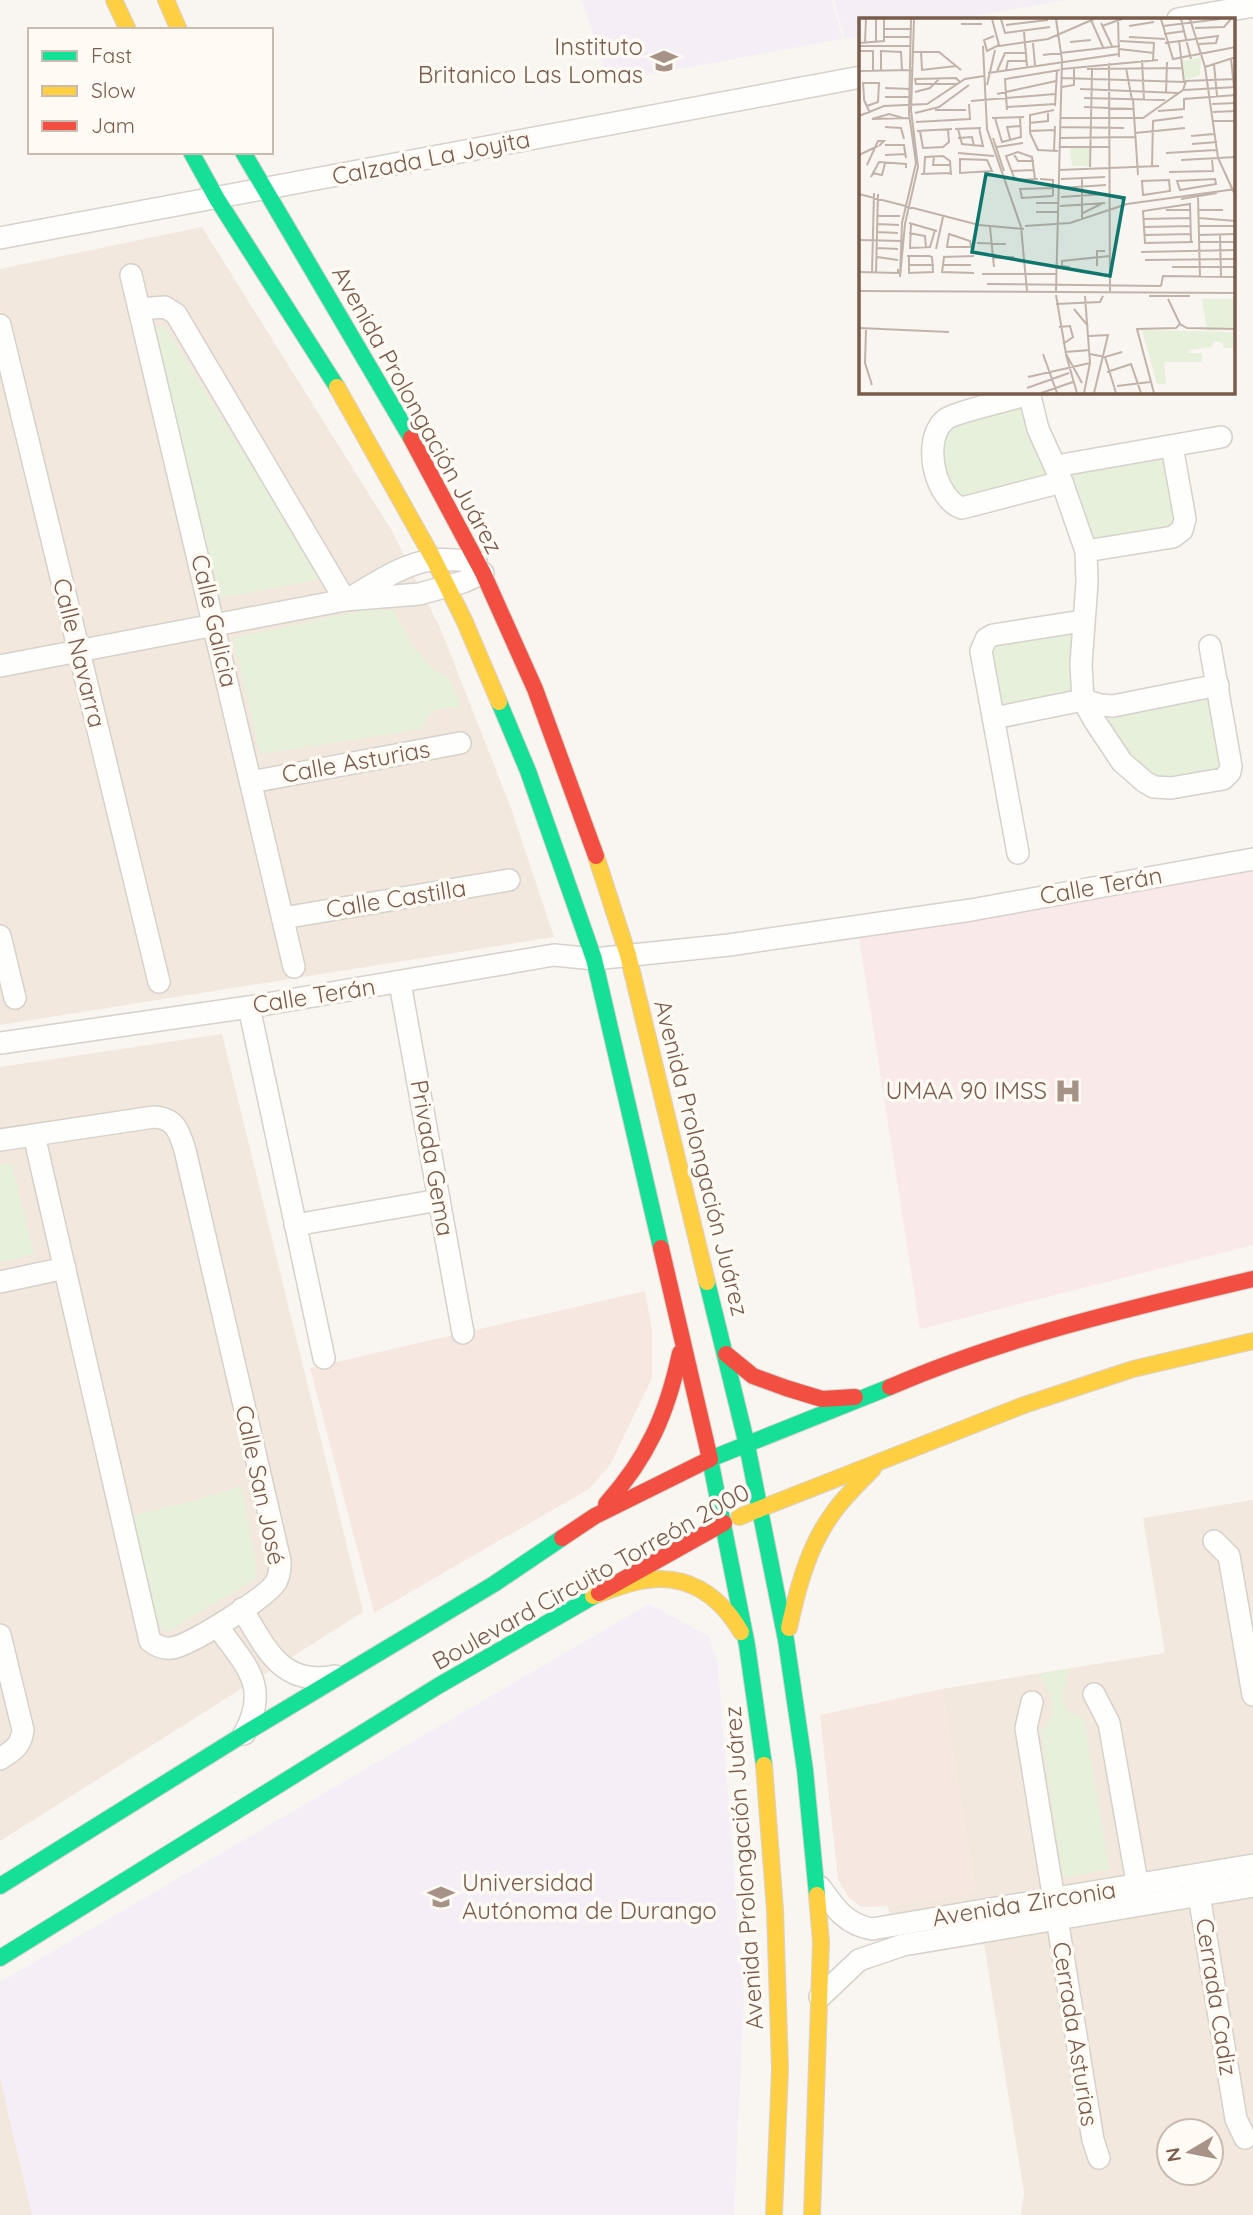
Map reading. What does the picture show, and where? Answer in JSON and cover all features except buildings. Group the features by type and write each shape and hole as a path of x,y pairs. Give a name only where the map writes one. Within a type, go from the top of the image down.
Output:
{"main road":[{"path":"114,0 127,28"},
{"path":"166,0 179,28"},
{"name":"Avenida Prolongación Juárez","path":"192,154 217,199 335,383 448,587 528,771 594,959 710,1459 747,1645 764,1766 775,1910 780,2069 774,2215"},
{"name":"Avenida Prolongación Juárez","path":"244,154 405,426 479,567 535,689 588,830 628,955 747,1445 786,1640 805,1770 821,1942 812,2215"},
{"name":"Boulevard Circuito Torreón 2000","path":"0,1886 340,1675 494,1584 595,1516 710,1459 941,1365 1004,1344 1122,1310 1253,1279"},
{"name":"Boulevard Circuito Torreón 2000","path":"0,1958 438,1686 724,1523 1024,1405 1133,1369 1253,1341"},
{"path":"595,1516 629,1480 655,1438 673,1392 682,1343"},
{"path":"726,1354 753,1376 822,1399 867,1397"},
{"path":"786,1640 799,1582 815,1539 833,1511 880,1462"},
{"path":"593,1596 647,1580 681,1581 708,1592 725,1605 747,1645"}],"street":[{"path":"1184,18 1253,6"},
{"name":"Calzada La Joyita","path":"0,238 859,77"},
{"name":"Calle Galicia","path":"131,275 294,967"},
{"path":"139,309 164,307 176,314 345,600"},
{"name":"Calle Navarra","path":"0,324 159,982"},
{"path":"1026,394 947,418 937,429 933,463 937,480 951,503 962,508 1059,474 1220,437"},
{"path":"1029,394 1038,429 1059,474 1086,551 1087,583 1082,621 1081,664 1083,700 1122,762 1145,782 1161,788 1171,788 1223,779 1230,772 1210,646"},
{"path":"1086,551 1173,537 1182,530 1185,519 1172,446"},
{"path":"345,600 399,569 434,560 479,567"},
{"path":"0,666 345,600 407,596 448,587 479,567"},
{"path":"1018,853 981,651 986,639 993,635 1082,621"},
{"path":"994,718 1083,700 1113,706 1218,685"},
{"name":"Calle Asturias","path":"251,782 460,743"},
{"name":"Calle Terán","path":"0,1043 249,1007 554,956 594,959 729,944 971,910 1253,859"},
{"name":"Calle Castilla","path":"283,918 509,880"},
{"path":"0,936 15,998"},
{"name":"Privada Gema","path":"400,983 463,1333"},
{"path":"249,1007 324,1358"},
{"name":"Calle San José","path":"0,1140 153,1117 171,1121 179,1131 280,1560 280,1571 274,1585 218,1627 174,1648 164,1648 150,1642 34,1135"},
{"path":"295,1225 439,1200"},
{"path":"0,1282 65,1268"},
{"path":"1214,1541 1229,1556 1253,1695"},
{"path":"242,1609 279,1665 297,1676 319,1680 340,1675"},
{"path":"218,1627 253,1678 257,1698 254,1717 244,1734"},
{"path":"0,1635 23,1730 22,1742 0,1759"},
{"path":"1094,1695 1109,1723 1139,1895"},
{"name":"Cerrada Asturias","path":"1032,1702 1026,1728 1093,2140 1099,2158"},
{"name":"Avenida Zirconia","path":"816,1880 838,1913 858,1927 872,1929 1054,1909 1139,1895 1197,1885 1253,1866"},
{"name":"Avenida Zirconia","path":"1197,1885 1253,1886"},
{"name":"Cerrada Cadiz","path":"1197,1885 1236,2119 1245,2138"},
{"name":"Avenida Zirconia","path":"820,1997 851,1966 877,1952 1054,1909"}],"shaded area":[{"name":"Instituto Britanico Las Lomas","path":"582,0 832,0 842,39 609,82"},
{"path":"834,0 1067,0 963,18 859,18 859,36 845,39"},
{"path":"202,227 392,531 441,630 511,808 554,937 0,1025 0,269"},
{"name":"UMAA 90 IMSS","path":"1253,866 1253,1245 920,1329 859,937"},
{"path":"222,1034 363,1612 0,1841 0,1067"},
{"path":"645,1291 652,1330 652,1378 610,1465 589,1489 374,1613 310,1368"},
{"path":"1253,1500 1253,2215 1021,2215 1024,2193 984,1944 897,1958 888,1906 975,1892 942,1689 1165,1653 1143,1518"},
{"name":"Universidad Autónoma de Durango","path":"649,1604 709,1636 718,1664 744,1998 734,2215 32,2215 0,2077 0,1982"},
{"path":"942,1689 975,1892 888,1906 861,1907 849,1898 838,1879 820,1715"},
{"path":"0,2077 32,2215 0,2215"}],"green space":[{"path":"164,325 322,579 220,598 153,328"},
{"path":"1027,398 1057,479 954,501 937,461 951,421"},
{"path":"1169,451 1178,528 1088,548 1063,470"},
{"path":"370,609 393,610 413,646 431,667 450,680 461,707 447,707 432,712 422,729 260,754 233,638"},
{"path":"1079,625 1079,697 997,714 988,643"},
{"path":"1214,690 1225,772 1168,785 1125,758 1096,709"},
{"path":"12,1164 34,1254 0,1262 0,1165"},
{"path":"241,1486 256,1564 255,1579 167,1632 156,1623 129,1516 190,1502"},
{"path":"1069,1669 1063,1697 1067,1710 1084,1719 1109,1869 1063,1878 1041,1730 1053,1709 1047,1688 1038,1674"}],"traffic: fast":[{"path":"192,154 217,199 337,387"},
{"path":"244,154 411,438"},
{"path":"499,702 528,771 594,959 661,1248"},
{"path":"707,1282 747,1445"},
{"path":"764,1765 747,1645 710,1459 890,1387"},
{"path":"747,1445 786,1640 805,1770 817,1895"},
{"path":"0,1886 244,1734 494,1584 562,1538"},
{"path":"0,1958 438,1686 599,1593"}],"traffic: slow":[{"path":"114,0 127,28"},
{"path":"166,0 178,28"},
{"path":"337,387 434,560 464,620 499,702"},
{"path":"596,856 628,955 707,1282"},
{"path":"739,1517 1024,1405 1133,1369 1253,1341"},
{"path":"789,1628 800,1583 824,1526 837,1507 873,1469"},
{"path":"593,1596 641,1581 657,1579 686,1583 711,1597 741,1632"},
{"path":"764,1765 775,1910 780,2069 774,2215"},
{"path":"812,2215 821,1942 817,1895"}],"traffic: jam":[{"path":"411,438 483,573 535,689 596,856"},
{"path":"562,1538 595,1516 710,1459 661,1248"},
{"path":"890,1387 978,1353 1023,1339 1114,1313 1253,1279"},
{"path":"606,1504 621,1487 654,1434 669,1396 680,1353"},
{"path":"726,1354 753,1376 786,1388 822,1399 855,1397"},
{"path":"599,1593 724,1523"}],"place":[{"name":"Instituto Britanico Las Lomas","path":"664,61"},
{"name":"UMAA 90 IMSS","path":"1068,1091"},
{"name":"Universidad Autónoma de Durango","path":"441,1897"}]}
